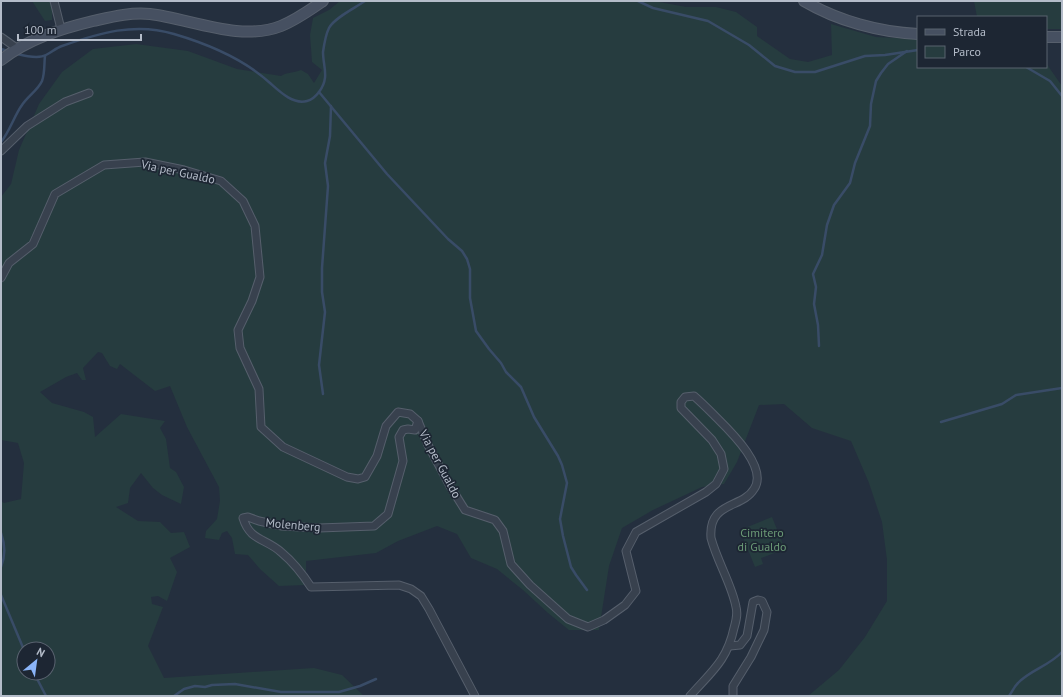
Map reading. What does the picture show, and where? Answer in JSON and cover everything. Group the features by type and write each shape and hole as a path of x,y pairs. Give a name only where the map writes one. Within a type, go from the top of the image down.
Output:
{"main road":[{"path":"10,54 60,29 116,16 150,14 226,29 257,31 282,25 323,1"},
{"path":"804,1 838,17 857,23 884,30 917,34"},
{"path":"1047,37 1062,37"}],"street":[{"path":"54,1 60,29"},
{"path":"1,37 10,54"},
{"path":"1,151 27,126 65,102 89,93"},
{"name":"Via per Gualdo","path":"1,278 9,264 33,244 54,194 104,165 145,162 184,170 221,181 243,201 255,226 260,277 252,302 238,330 240,348 259,389 261,427 283,447 347,477 358,479 365,477 377,456 386,426 398,412 410,414 418,421 428,445 450,486 466,510 495,520 503,531 511,564 530,585 568,619 588,627 604,620 625,605 636,591 626,551 636,532 706,492 716,484 724,469 721,454 712,440 681,408 681,402 685,397 691,396 696,398 729,430 742,445 749,456 757,476 755,488 751,493 725,507 716,516 710,529 712,542 737,608 737,616 730,646 718,666 690,696"},
{"name":"Molenberg","path":"418,421 415,430 403,430 399,437 403,461 388,514 374,526 319,528 282,526 248,517 243,518 253,536 279,550 296,566 311,587 399,585 411,589 421,596 475,696"},
{"path":"730,646 740,645 747,636 753,602 758,600 762,601 767,612 764,630 751,657 733,686 733,696"}],"green space":[{"path":"32,1 55,1 52,11 52,20 45,21"},
{"path":"340,1 654,1 686,7 716,7 736,12 757,27 757,36 790,59 808,62 832,55 831,24 876,37 917,39 917,68 1047,68 1047,64 1062,86 1062,696 808,696 839,670 865,637 887,601 887,560 882,522 869,483 851,441 812,428 784,404 759,405 737,462 724,484 702,487 653,510 622,528 609,566 599,630 569,630 497,569 471,558 457,534 437,526 398,541 376,553 306,561 306,572 281,547 256,533 248,524 250,521 374,528 389,515 405,461 401,437 404,432 408,431 420,421 412,410 396,408 382,424 374,454 363,474 358,475 348,473 286,444 264,425 263,388 243,347 241,330 255,303 264,278 259,225 246,198 223,177 145,158 102,162 52,191 30,242 6,261 1,270 1,197 11,184 19,150 39,104 62,72 93,49 136,44 188,51 237,69 281,76 301,70 308,74 314,83 322,70 312,62 310,35 313,18 329,10"},
{"path":"974,1 1062,1 1062,29 1047,29 1047,16 977,16"},
{"path":"145,165 184,173 220,183 241,202 253,227 258,277 249,301 235,329 256,389 258,428 325,469 367,479 388,427 399,414 409,416 415,422 413,428 401,428 401,461 386,513 373,524 282,524 249,516 242,524 251,539 277,553 293,568 306,585 279,586 260,569 248,555 235,554 232,538 227,531 222,533 219,540 205,538 206,531 217,519 220,501 219,487 187,427 170,386 155,391 120,364 117,369 110,366 102,353 98,352 83,368 86,380 82,380 77,373 66,377 40,392 52,403 84,412 93,417 95,437 121,414 165,421 160,428 166,439 170,468 176,472 184,487 181,504 162,495 153,488 141,473 130,488 128,503 116,507 138,521 160,522 171,533 184,532 190,547 170,558 177,572 167,601 158,596 151,597 152,604 163,607 148,646 164,678 314,668 342,675 364,696 1,696 1,501 4,503 21,499 24,463 18,443 1,440 1,283 11,265 35,245 56,195 104,168"},
{"name":"Cimitero di Gualdo","path":"772,517 785,549 761,558 763,564 755,567 740,530"}],"waterway":[{"path":"17,54 40,57 62,46 103,33 131,29 160,31 187,38 225,53 260,74 287,96 302,102 312,99 318,93 324,82 325,72 323,52 329,28 340,17 365,1"},
{"path":"638,1 653,8 708,21 749,45 775,66 795,72 815,72 865,56 885,55 917,50"},
{"path":"1,49 8,51"},
{"path":"819,346 818,325 814,304 816,287 813,274 822,255 827,225 834,205 850,183 855,163 870,126 871,104 876,81 888,64 907,51"},
{"path":"1,142 22,105 42,81 45,56"},
{"path":"1028,68 1050,81 1062,96"},
{"path":"319,92 387,174 448,239 462,251 467,259 470,269 470,298 476,331 501,363 506,372 521,387 534,417 562,465 567,483 560,519 563,536 571,567 587,590"},
{"path":"323,394 319,365 325,312 322,292 322,268 328,186 325,163 330,136 331,106"},
{"path":"941,422 1002,404 1016,395 1062,388"},
{"path":"1,533 4,550 4,558 1,567"},
{"path":"1,595 20,641"},
{"path":"1009,696 1023,679 1057,657 1062,652"},
{"path":"174,696 184,689 195,686 205,687 212,685 235,684 281,692 339,692 360,686 376,679"},
{"path":"38,681 46,696"}]}
